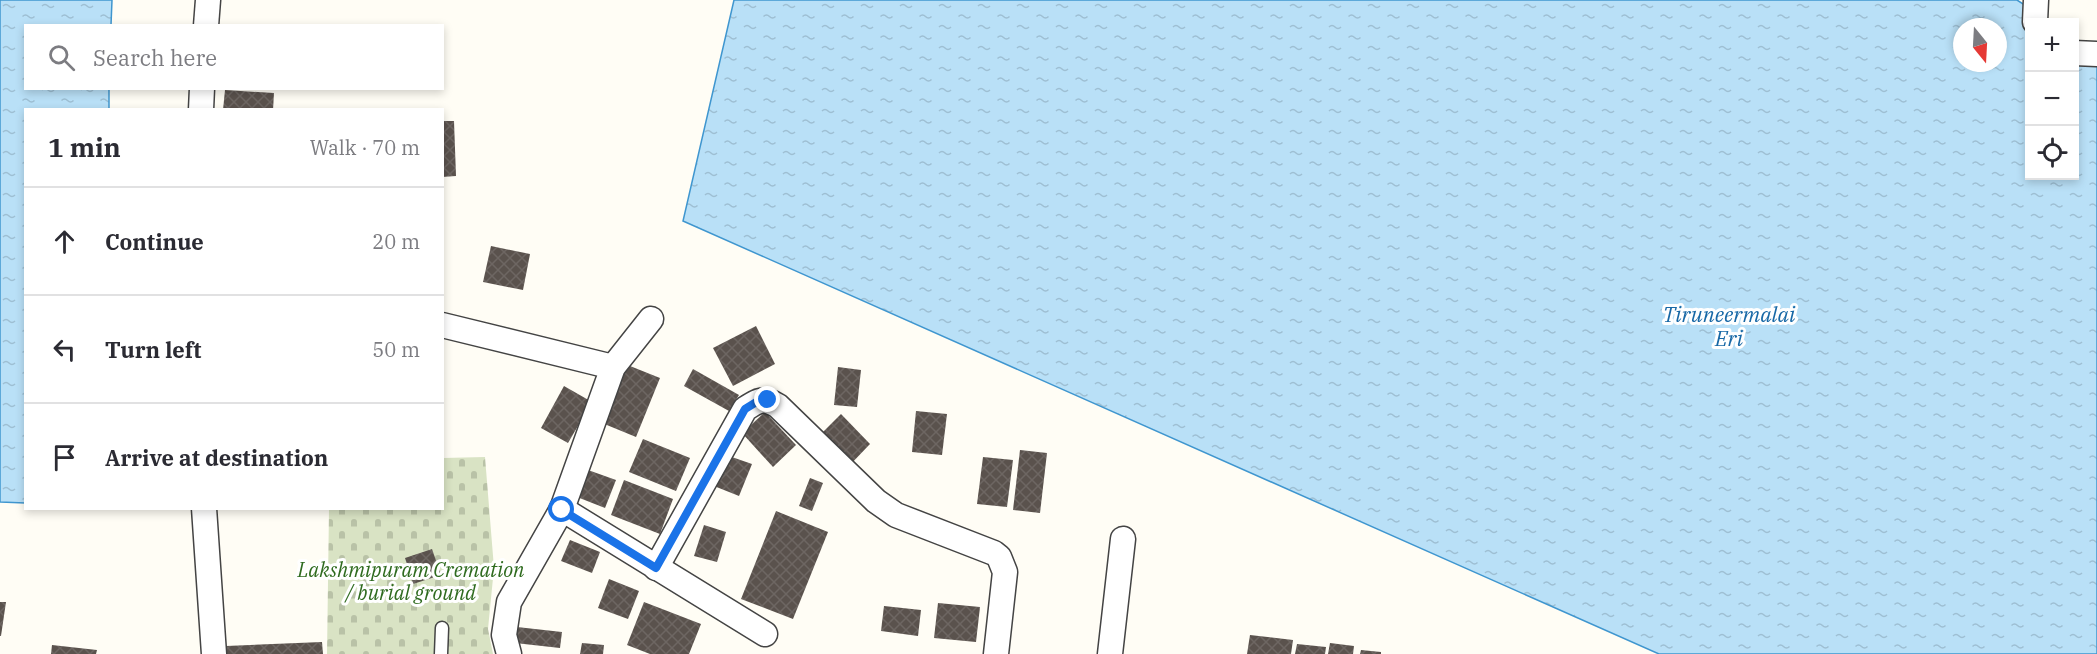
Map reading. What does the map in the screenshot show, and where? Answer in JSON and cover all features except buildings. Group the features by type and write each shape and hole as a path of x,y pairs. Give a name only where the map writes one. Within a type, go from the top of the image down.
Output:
{"street":[{"path":"206,24 208,0"},
{"path":"2035,18 2036,0"},
{"path":"2079,54 2097,54"},
{"path":"201,108 202,90"},
{"path":"509,654 504,634 509,602 562,510 613,367 651,319"},
{"path":"444,325 613,367"},
{"path":"656,568 745,409 758,401 768,400 778,406 876,501 896,515 999,556 1005,572 996,654"},
{"path":"204,510 214,654"},
{"path":"562,510 765,634"},
{"path":"1110,654 1123,539"}],"lane":[{"path":"441,654 442,628"}],"green space":[{"name":"Lakshmipuram Cremation / burial ground","path":"485,457 494,568 488,629 493,654 327,654 329,510 444,510 444,458"}],"water":[{"path":"0,0 112,0 111,24 24,24 24,90 109,90 109,108 24,108 24,503 0,502"},
{"name":"Tiruneermalai Eri","path":"734,0 2017,0 2045,18 2025,18 2025,180 2079,180 2079,41 2097,53 2097,654 1659,654 683,221"}],"route":[{"path":"562,510 656,568 745,409 758,401 768,400"}]}
